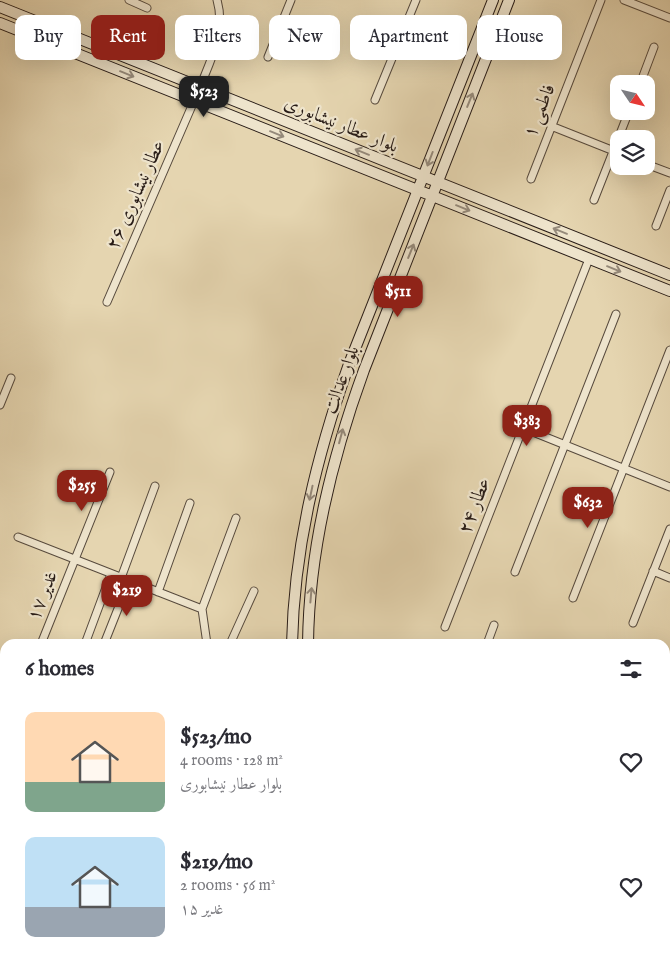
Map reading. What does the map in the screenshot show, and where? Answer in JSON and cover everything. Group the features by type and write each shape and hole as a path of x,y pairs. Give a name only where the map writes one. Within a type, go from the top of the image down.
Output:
{"street":[{"path":"129,0 147,8"},
{"path":"194,101 215,48 219,31 220,17 217,0"},
{"path":"268,57 291,0"},
{"path":"375,100 416,0"},
{"name":"بلوار عدالت","path":"292,639 297,575 304,524 325,437 349,364 493,0"},
{"name":"بلوار عدالت","path":"308,639 312,577 319,527 345,423 364,370 510,0"},
{"name":"فاطمی ۱","path":"531,179 602,0"},
{"path":"624,0 670,18"},
{"path":"0,23 3,8"},
{"name":"بلوار عطار نیشابوری","path":"3,8 670,275"},
{"name":"بلوار عطار نیشابوری","path":"0,23 670,291"},
{"path":"643,75 654,47"},
{"name":"عطار نیشابوری ۲۶","path":"107,302 194,101"},
{"path":"551,126 610,150"},
{"path":"594,200 610,165"},
{"path":"655,167 670,173"},
{"path":"656,226 670,190"},
{"name":"عطار ۲۴","path":"445,627 589,258"},
{"path":"515,572 616,314"},
{"path":"573,598 670,350"},
{"path":"0,404 11,378"},
{"path":"523,428 670,487"},
{"name":"غدیر ۱۷","path":"43,639 110,472"},
{"path":"121,578 155,486"},
{"path":"158,592 190,503"},
{"path":"206,639 202,609 236,518"},
{"path":"633,623 670,529"},
{"path":"18,538 202,609"},
{"path":"653,571 670,578"},
{"path":"87,639 111,574"},
{"path":"106,639 129,582"},
{"path":"232,639 254,591"},
{"path":"489,639 494,625"}]}
